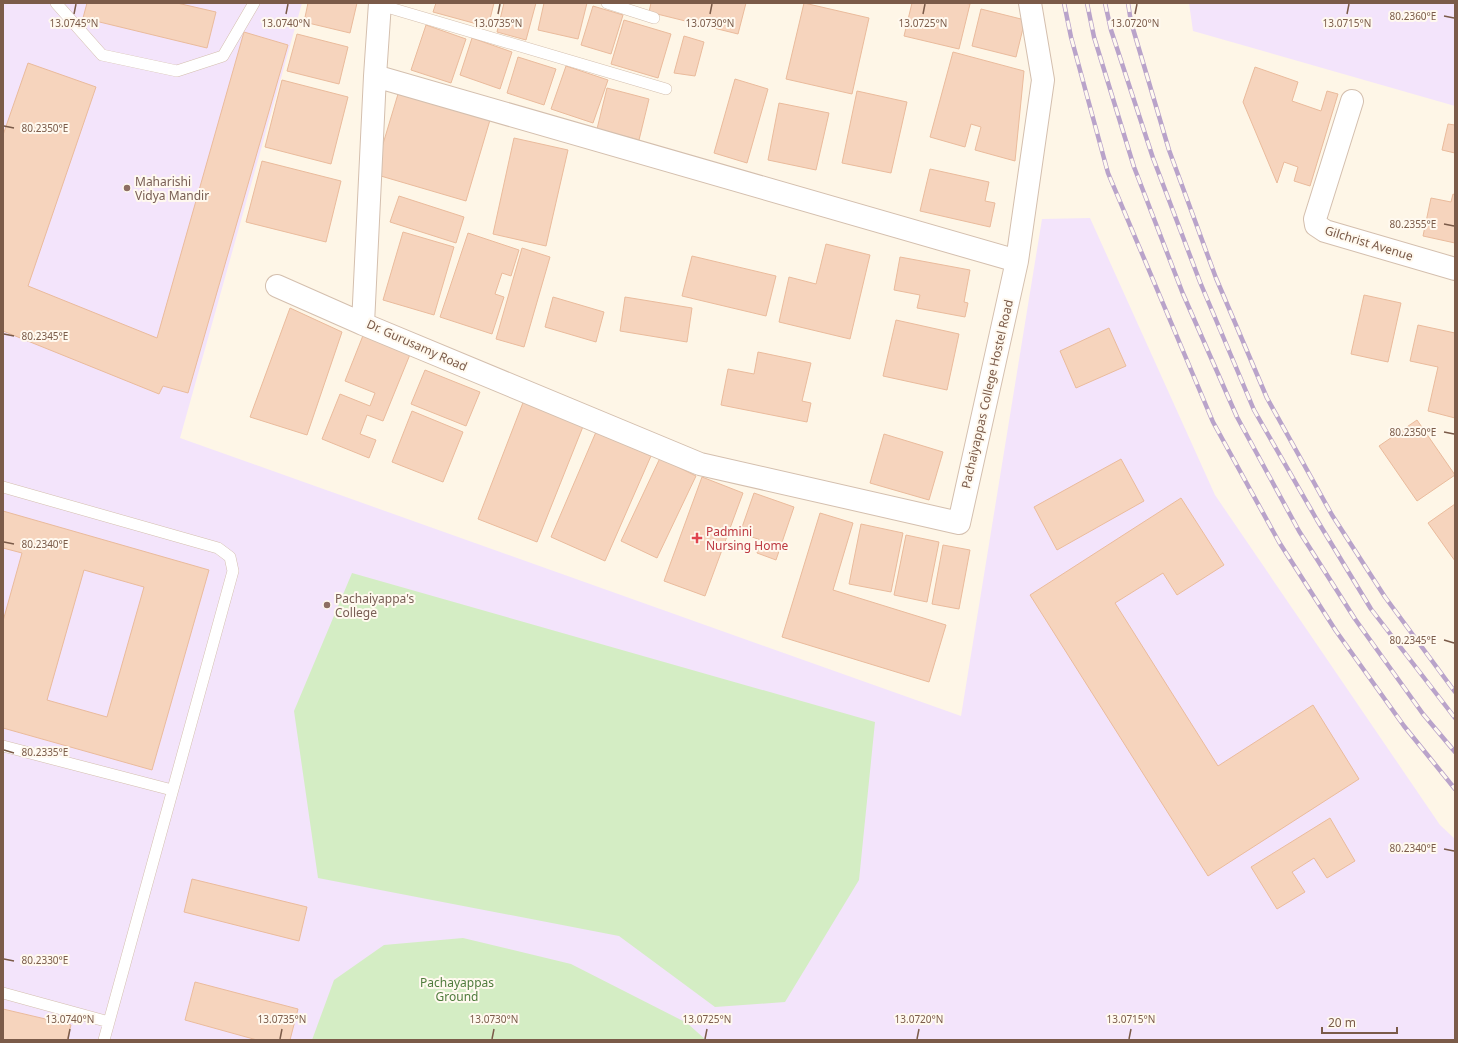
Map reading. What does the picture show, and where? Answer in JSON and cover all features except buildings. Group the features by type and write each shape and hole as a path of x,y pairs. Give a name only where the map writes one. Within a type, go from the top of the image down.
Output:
{"street":[{"name":"Pachaiyappas College Hostel Road","path":"700,464 959,523 1017,261 1043,80 1030,3"},
{"name":"Dr. Gurusamy Road","path":"380,4 363,324 700,464"},
{"path":"375,76 1017,261"},
{"name":"Gilchrist Avenue","path":"1352,101 1315,219 1316,225 1325,231 1455,269"},
{"path":"277,286 363,324"}],"lane":[{"path":"56,3 102,55 177,71 223,56 254,3"},
{"path":"607,3 654,18"},
{"path":"380,4 666,89"},
{"path":"3,487 218,548 230,558 233,571 104,1040"},
{"path":"3,746 172,790"},
{"path":"3,993 109,1022"}],"shaded area":[{"name":"Pachaiyappa's College","path":"3,3 302,3 180,438 961,716 1042,219 1090,218 1215,495 1440,825 1455,839 1455,1040 3,1040"},
{"path":"1189,3 1455,3 1455,106 1193,31"}],"green space":[{"path":"352,573 875,722 859,880 785,1002 715,1007 619,936 318,878 294,711"},
{"name":"Pachayappas Ground","path":"463,938 571,964 687,1023 706,1040 312,1040 334,980 384,945"}],"railway":[{"path":"1064,3 1071,37 1108,173 1213,422 1279,542 1336,631 1404,726 1455,789"},
{"path":"1087,3 1094,37 1134,167 1183,294 1237,417 1299,531 1355,619 1423,714 1455,752"},
{"path":"1105,3 1111,30 1153,158 1200,282 1254,410 1317,520 1371,609 1455,718"},
{"path":"1128,3 1131,22 1169,150 1216,278 1267,398 1332,515 1385,597 1455,692"}],"place":[{"name":"Maharishi Vidya Mandir","path":"127,188"},
{"name":"Padmini Nursing Home","path":"697,538"},
{"name":"Pachaiyappa's College","path":"327,605"}]}
